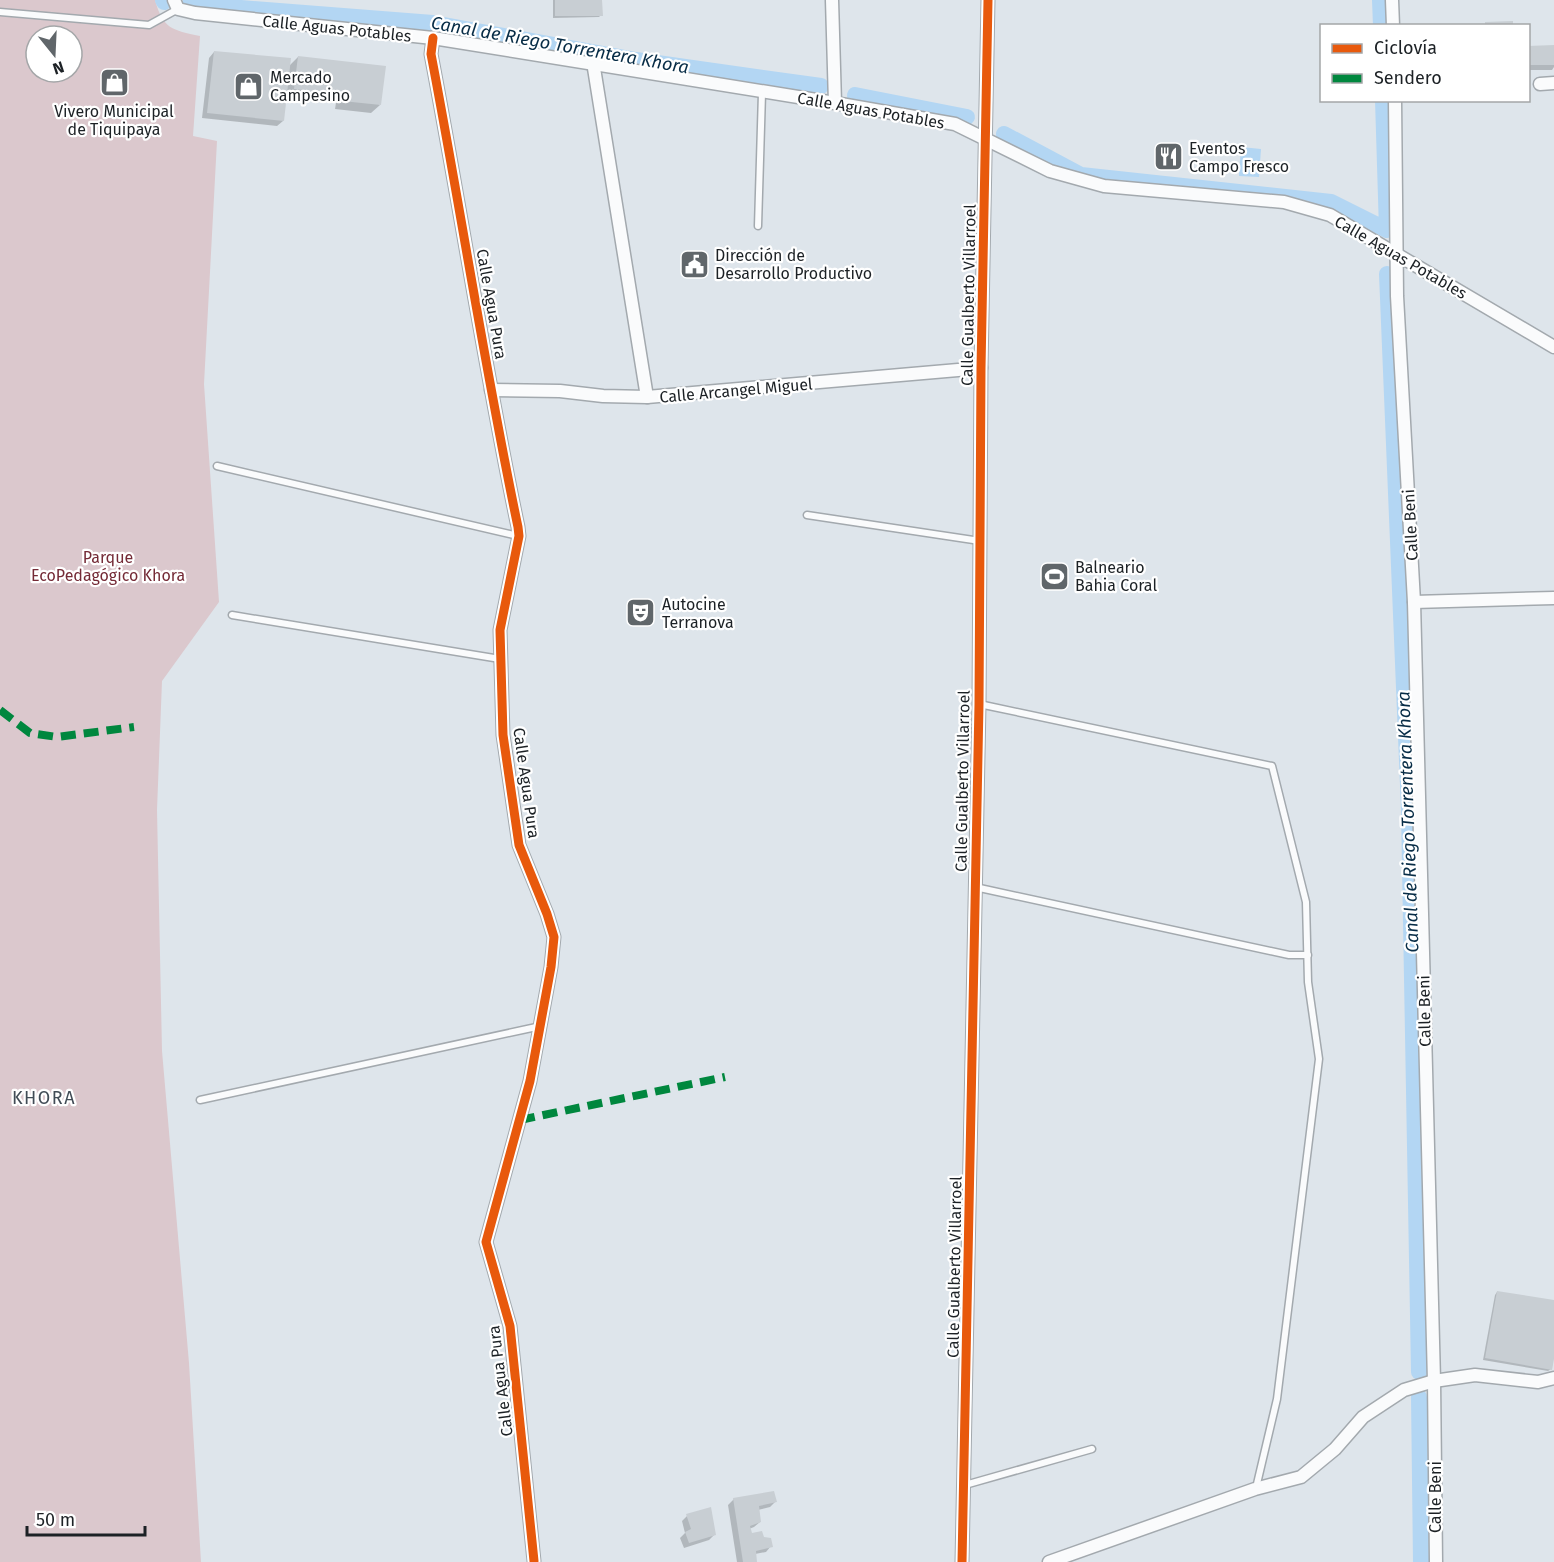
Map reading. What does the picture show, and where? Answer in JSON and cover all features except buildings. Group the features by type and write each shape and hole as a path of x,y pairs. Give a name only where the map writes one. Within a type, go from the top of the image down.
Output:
{"street":[{"path":"832,0 835,103"},
{"name":"Calle Gualberto Villarroel","path":"962,1562 979,704 981,368 988,0"},
{"path":"1392,0 1393,24"},
{"name":"Calle Aguas Potables","path":"176,4 195,13 433,38 592,62 762,93 955,124 1050,171 1104,186 1284,202 1330,215 1554,347"},
{"name":"Calle Agua Pura","path":"433,38 431,54 492,390 496,425 519,536 500,630 503,735 519,845 554,937 551,967 530,1081 486,1242 510,1326 534,1561"},
{"path":"592,62 647,397"},
{"path":"1540,84 1554,83"},
{"name":"Calle Beni","path":"1395,102 1395,253 1414,602 1434,1381 1436,1562"},
{"name":"Calle Arcangel Miguel","path":"492,390 560,391 603,396 647,397 981,368"},
{"path":"1414,602 1554,598"},
{"path":"1049,1562 1255,1489 1300,1477 1335,1449 1363,1418 1404,1390 1434,1381 1475,1375 1538,1382 1554,1378"}],"lane":[{"path":"0,12 149,25 176,4"},
{"path":"758,226 762,93"},
{"path":"217,466 519,536"},
{"path":"807,515 980,541"},
{"path":"232,615 500,659"},
{"path":"979,704 1272,766 1306,902 1308,982 1319,1059 1277,1399 1255,1489"},
{"path":"975,887 1289,955 1308,955"},
{"path":"200,1100 541,1026"},
{"path":"965,1485 1092,1449"}],"green space":[{"name":"Parque EcoPedagógico Khora","path":"0,0 155,0 161,17 170,27 200,36 193,136 217,141 204,384 219,602 162,681 157,810 162,1051 189,1363 201,1562 0,1562"}],"water":[{"path":"1241,147 1261,149 1259,177 1239,176"}],"waterway":[{"name":"Canal de Riego Torrentera Khora","path":"1380,0 1381,24"},
{"name":"Canal de Riego Torrentera Khora","path":"190,4 433,23 636,60 821,86"},
{"name":"Canal de Riego Torrentera Khora","path":"855,95 967,117"},
{"name":"Canal de Riego Torrentera Khora","path":"1004,134 1081,175 1331,202 1387,230 1383,102"},
{"name":"Canal de Riego Torrentera Khora","path":"1387,274 1409,809 1419,1372"},
{"name":"Canal de Riego Torrentera Khora","path":"1419,1397 1421,1562"}],"marked path":[{"path":"0,710 30,733 57,737 134,727"},
{"path":"520,1120 725,1077"}],"cycle path":[{"path":"962,1562 979,704 981,368 988,0"},
{"path":"433,38 431,54 519,536 500,630 503,735 519,845 554,937 551,967 530,1081 486,1242 510,1326 534,1561"}],"place":[{"name":"Vivero Municipal de Tiquipaya","path":"114,83"},
{"name":"Mercado Campesino","path":"249,86"},
{"name":"Eventos Campo Fresco","path":"1168,157"},
{"name":"Dirección de Desarrollo Productivo","path":"694,264"},
{"name":"Balneario Bahia Coral","path":"1054,576"},
{"name":"Autocine Terranova","path":"641,613"}],"district":[{"name":"KHORA","path":"44,1098"}]}
